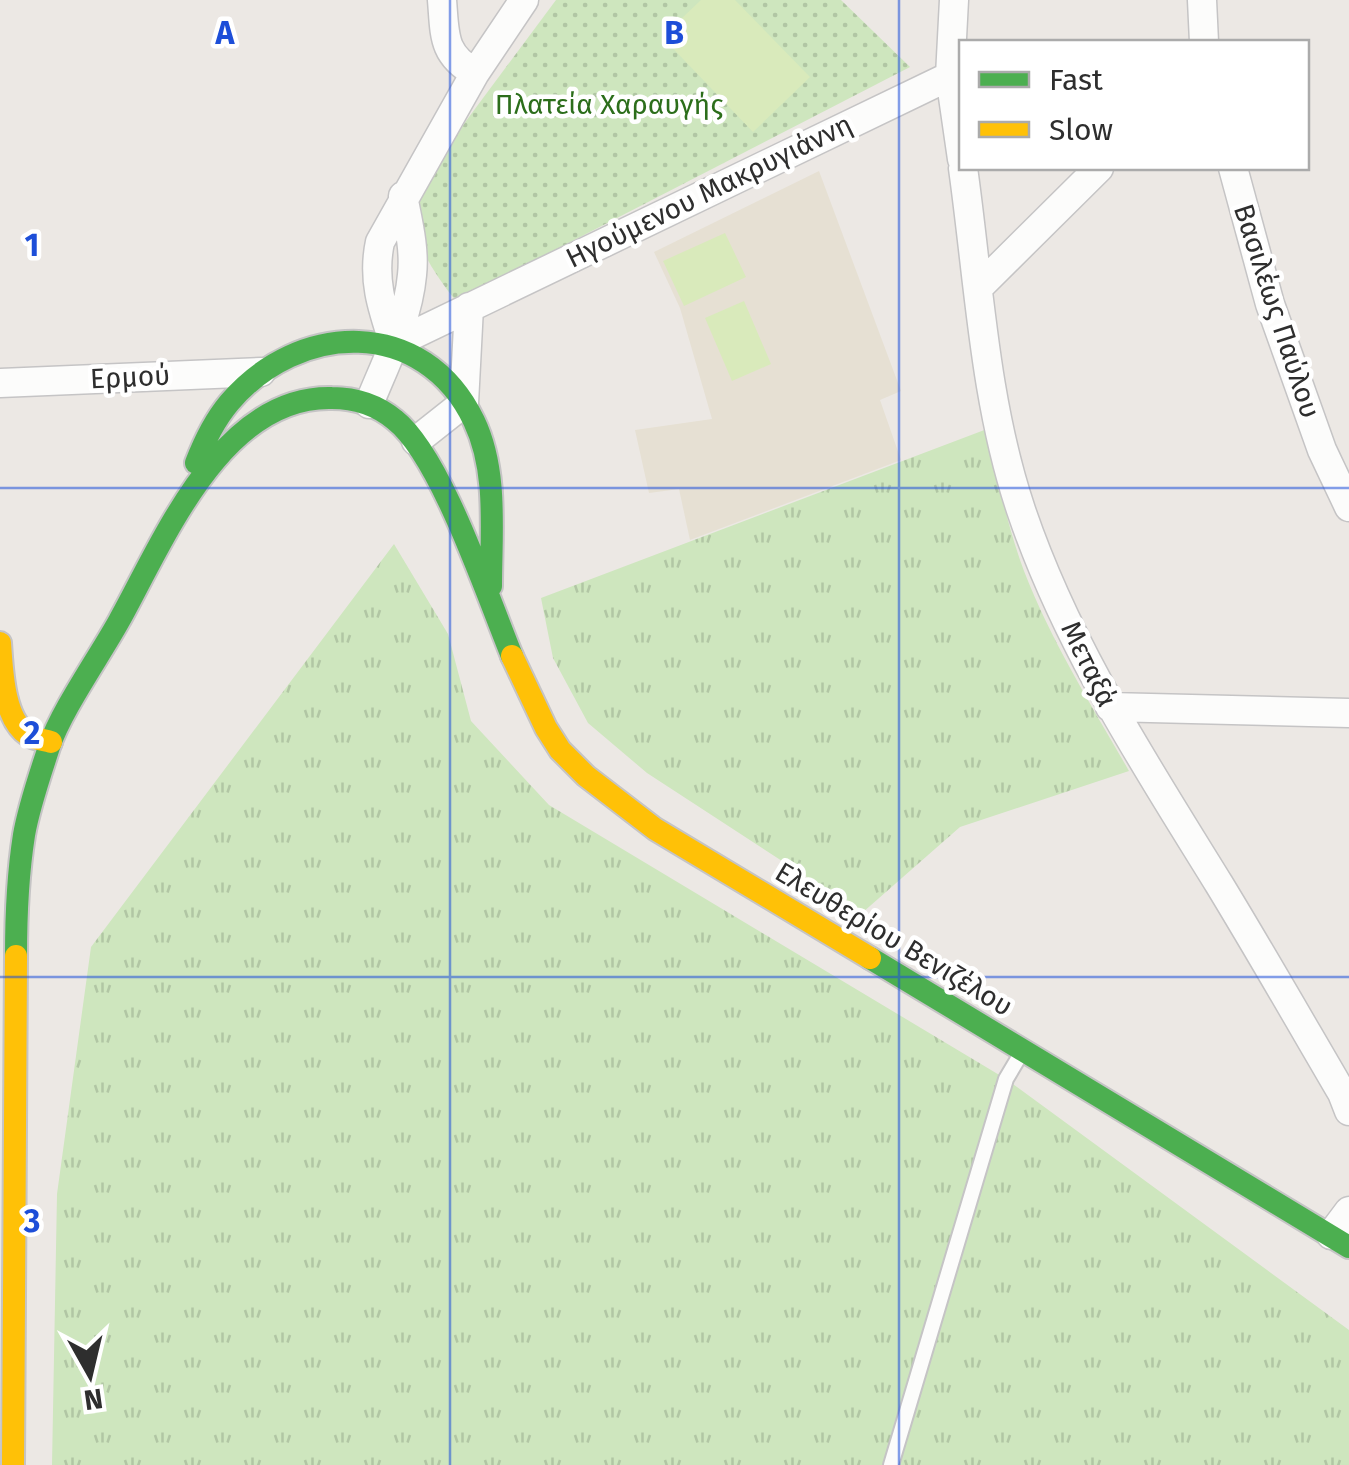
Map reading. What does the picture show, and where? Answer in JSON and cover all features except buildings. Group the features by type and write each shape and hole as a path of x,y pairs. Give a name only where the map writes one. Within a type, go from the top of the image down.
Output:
{"main road":[{"name":"Ελευθερίου Βενιζέλου","path":"184,504 208,434 230,400 260,372 297,352 316,347 338,343 394,344 436,368 464,403 484,449 491,604"},
{"name":"Ελευθερίου Βενιζέλου","path":"184,504 214,462 270,410 298,400 328,396 368,404 397,421 416,441 444,492 520,676 546,728 560,750 586,776 655,829 1340,1241"},
{"path":"13,1465 10,858 51,742 184,504"},
{"path":"0,643 8,698 16,718 29,736 51,742"}],"street":[{"path":"442,0 448,48 453,58 475,73"},
{"path":"368,404 394,344 378,296 375,274 380,242 475,73 524,0"},
{"path":"954,0 950,76 959,138"},
{"path":"1202,0 1204,40"},
{"name":"Ηγούμενου Μακρυγιάννη","path":"394,344 950,76"},
{"name":"Μεταξά","path":"963,170 988,368 1020,508 1047,578 1110,707 1219,884 1349,1111"},
{"path":"978,288 1096,170"},
{"name":"Βασιλέως Παύλου","path":"1234,170 1270,304 1322,450 1349,508"},
{"path":"416,441 464,403 469,306"},
{"name":"Ερμού","path":"0,383 260,372"},
{"path":"1110,707 1349,714"},
{"path":"1340,1241 1349,1211"}],"lane":[{"path":"892,1465 1006,1079 1022,1052"}],"shaded area":[{"path":"819,171 901,391 880,400 901,460 690,540 679,489 649,493 635,430 712,419 680,308 654,252"}],"green space":[{"name":"Πλατεία Χαραυγής","path":"556,0 841,0 910,67 456,301 427,259 408,211 466,121"},
{"path":"701,0 735,0 810,77 753,132 662,37"},
{"path":"725,233 746,277 684,306 663,261"},
{"path":"744,301 771,364 732,381 705,318"},
{"path":"987,429 1024,571 1073,673 1129,771 960,827 862,913 647,773 588,723 553,658 541,598"},
{"path":"394,544 448,634 471,721 549,805 1006,1079 1349,1330 1349,1465 52,1465 57,1194 91,947"}],"traffic: fast":[{"path":"196,463 229,403 257,376 289,356 324,345 359,342 393,348 424,362 452,387 482,440 490,481 491,586"},
{"path":"16,956 24,835 55,733 177,514 228,446 259,420 293,403 332,398 365,403 395,420 412,438 446,495 512,656"},
{"path":"870,958 1349,1247"}],"traffic: slow":[{"path":"0,643 5,693 13,718 28,735 51,742"},
{"path":"512,656 546,728 560,750 586,776 655,829 870,958"},
{"path":"13,1465 16,956"}]}
